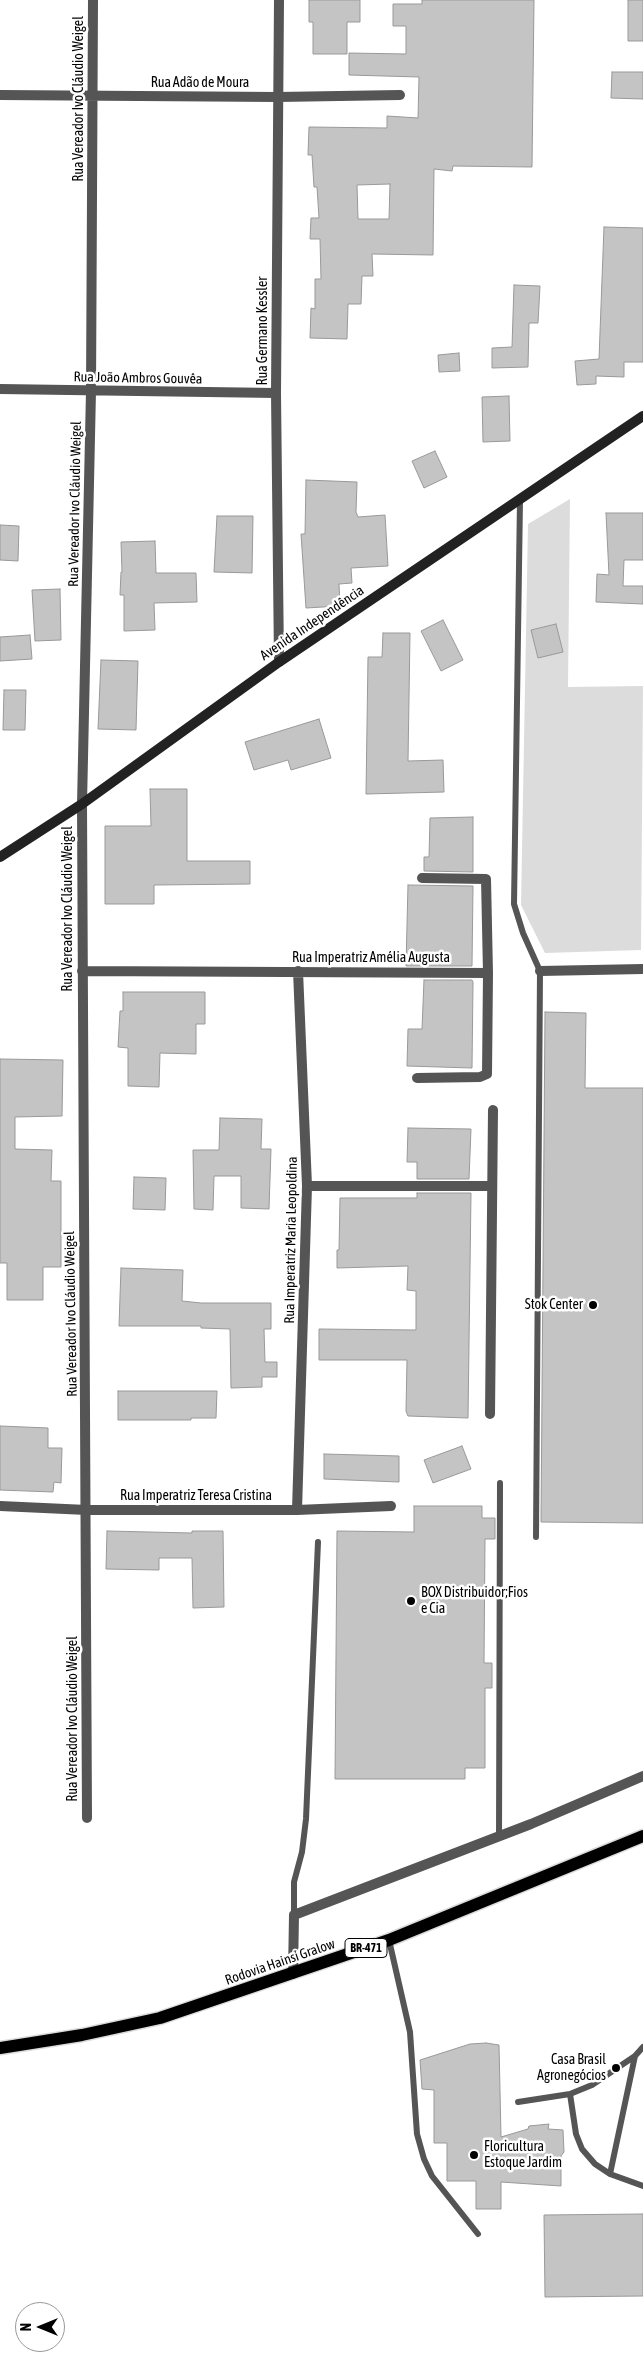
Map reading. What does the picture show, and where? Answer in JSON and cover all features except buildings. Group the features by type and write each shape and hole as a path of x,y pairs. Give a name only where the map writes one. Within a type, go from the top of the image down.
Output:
{"main road":[{"name":"Avenida Independência","path":"0,857 82,804 279,662 643,416"},
{"name":"Rodovia Hainsi Gralow","path":"0,2048 82,2035 160,2018 388,1940 643,1836"}],"street":[{"name":"Rua Vereador Ivo Cláudio Weigel","path":"87,1818 87,1510 82,804 92,391 94,0"},
{"name":"Rua Germano Kessler","path":"279,0 276,393 279,662"},
{"name":"Rua Adão de Moura","path":"0,95 93,97 400,95"},
{"name":"Rua João Ambros Gouvêa","path":"0,389 276,393"},
{"path":"417,1078 480,1077 487,1074 488,973 486,879 422,878"},
{"path":"540,971 643,969"},
{"name":"Rua Imperatriz Amélia Augusta","path":"82,971 488,973"},
{"name":"Rua Imperatriz Maria Leopoldina","path":"298,971 308,1186 298,1510"},
{"path":"490,1414 493,1110"},
{"path":"308,1186 491,1186"},
{"name":"Rua Imperatriz Teresa Cristina","path":"0,1506 87,1510 298,1510 391,1506"},
{"path":"293,1974 294,1915 499,1837 643,1776"}],"lane":[{"path":"520,500 514,904 523,933 540,971 536,1537"},
{"path":"499,1837 500,1483"},
{"path":"294,1915 294,1882 302,1852 306,1819 318,1542"},
{"path":"388,1940 410,2032 416,2126 424,2159 432,2176 478,2234"},
{"path":"518,2102 570,2094 592,2085 635,2056 643,2047"},
{"path":"610,2174 635,2056"},
{"path":"570,2094 576,2134 582,2149 595,2164 610,2174 643,2186"}],"shaded area":[{"path":"570,499 568,687 643,686 641,950 545,953 521,905 528,524"}],"place":[{"name":"Stok Center","path":"593,1305"},
{"name":"BOX Distribuidor;Fios e Cia","path":"411,1601"},
{"name":"Casa Brasil Agronegócios","path":"616,2068"},
{"name":"Floricultura Estoque Jardim","path":"474,2155"}]}
